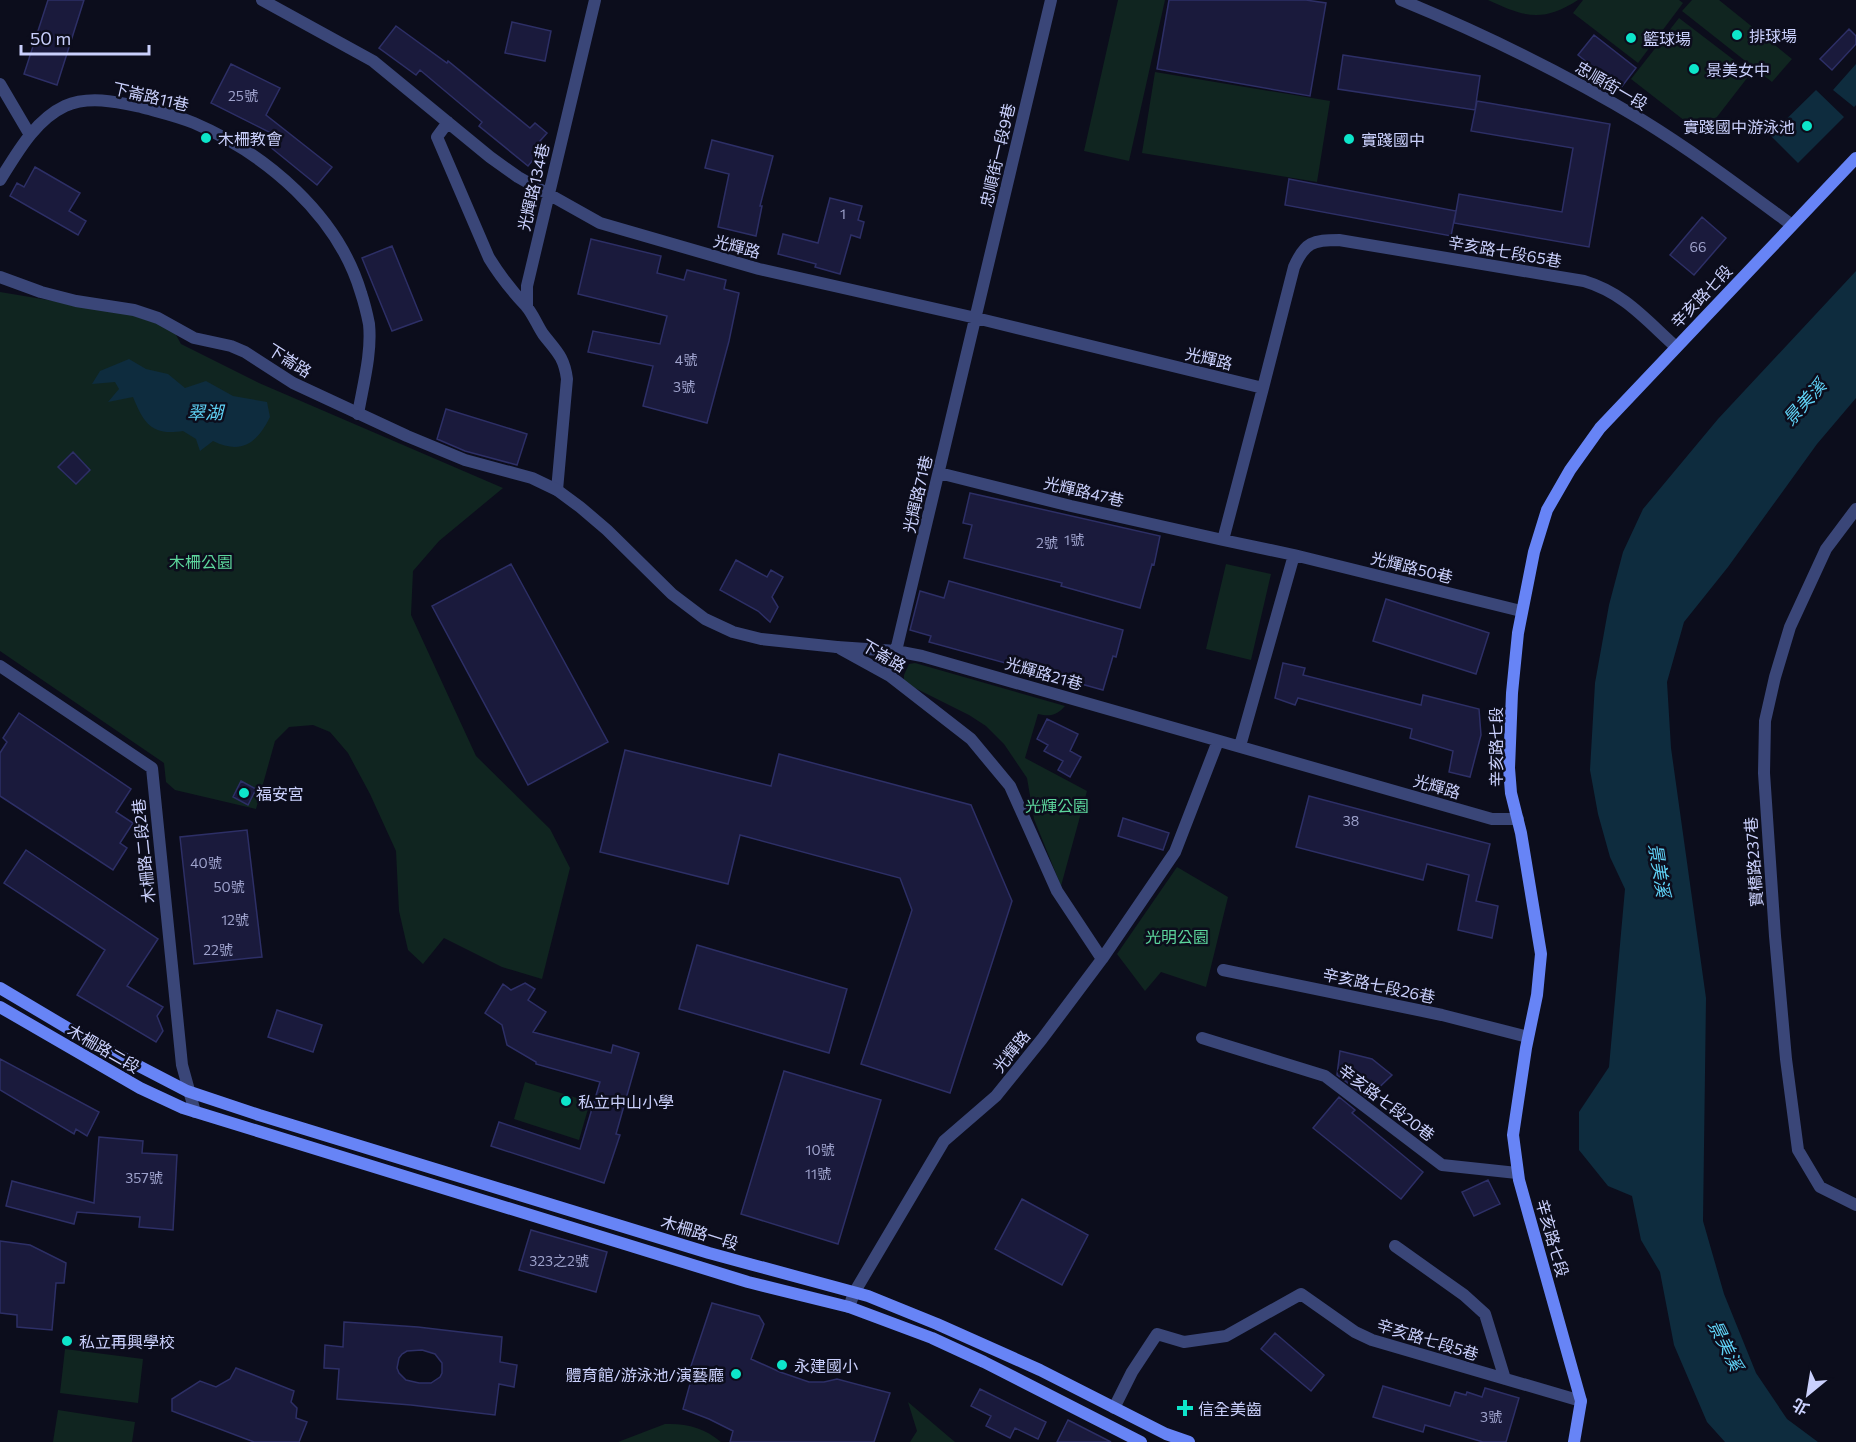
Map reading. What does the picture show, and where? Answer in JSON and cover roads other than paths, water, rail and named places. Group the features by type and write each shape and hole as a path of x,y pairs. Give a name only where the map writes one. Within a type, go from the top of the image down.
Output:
{"main road":[{"name":"辛亥路七段","path":"1574,1442 1581,1401 1517,1173 1513,1135 1537,995 1541,954 1518,819 1511,793 1509,768 1512,693 1521,611 1534,552 1547,510 1570,470 1600,428 1675,346 1856,158"},
{"name":"木柵路二段","path":"0,988 81,1036 188,1091"},
{"name":"木柵路二段","path":"0,1007 140,1088 195,1112"},
{"name":"木柵路一段","path":"188,1091 259,1115 709,1253 868,1296 1040,1370 1114,1408 1165,1438 1189,1442"},
{"name":"木柵路一段","path":"195,1112 748,1282 849,1307 932,1338 984,1362 1141,1442"}],"street":[{"name":"光輝路","path":"261,0 374,61 499,164 548,196 600,224 759,269 1263,387"},
{"name":"光輝路134巷","path":"528,307 527,286 595,0"},
{"name":"忠順街一段9巷","path":"976,318 1052,0"},
{"name":"忠順街一段","path":"1401,0 1525,55 1584,87 1643,121 1792,225"},
{"path":"0,84 30,135"},
{"name":"下崙路11巷","path":"0,180 30,135 46,118 66,106 85,100 117,101 192,122 223,137 267,165 305,200 326,226 345,254 360,291 369,324 367,358 358,414"},
{"path":"448,122 437,136 489,258 500,277 528,307 565,365 567,379 558,490"},
{"name":"辛亥路七段65巷","path":"1263,387 1299,254 1308,244 1322,240 1339,240 1584,281 1618,295 1675,346"},
{"name":"下崙路","path":"0,277 41,292 134,310 158,318 194,338 244,351 292,383 465,460 532,478 558,490 607,530 672,594 705,619 733,632 761,639 837,647 890,676 971,739 1010,786 1057,891 1101,960"},
{"name":"光輝路71巷","path":"890,676 976,318"},
{"path":"1240,746 1294,555 1223,540 1263,387"},
{"name":"光輝路47巷","path":"939,473 1071,506 1223,540"},
{"name":"寶橋路237巷","path":"1856,509 1826,549 1790,627 1765,721 1764,774 1786,1059 1798,1150 1820,1187 1856,1205"},
{"name":"光輝路50巷","path":"1294,555 1521,611"},
{"name":"光輝路21巷","path":"837,647 896,651 1240,746"},
{"name":"木柵路二段2巷","path":"0,666 152,768 182,1065 195,1112"},
{"name":"光輝路","path":"849,1307 854,1293 944,1141 996,1096 1042,1039 1101,960 1174,852 1218,741"},
{"name":"光輝路","path":"1240,746 1492,819 1518,819"},
{"name":"辛亥路七段26巷","path":"1223,970 1442,1015 1528,1037"},
{"name":"辛亥路七段20巷","path":"1202,1038 1325,1076 1442,1165 1517,1173"},
{"path":"1395,1246 1464,1295 1485,1314 1505,1379"},
{"name":"辛亥路七段5巷","path":"1114,1408 1132,1372 1157,1334 1184,1342 1226,1336 1301,1294 1355,1332 1372,1340 1581,1401"}],"water":[{"path":"1856,64 1856,105 1854,107 1833,90"},
{"name":"實踐國中游泳池","path":"1816,90 1844,117 1798,163 1770,135"},
{"name":"景美溪","path":"1856,271 1856,398 1817,444 1728,567 1684,622 1667,682 1671,748 1706,998 1703,1221 1724,1294 1756,1373 1787,1419 1818,1442 1725,1442 1707,1422 1674,1345 1660,1272 1641,1240 1632,1196 1608,1186 1579,1150 1579,1112 1609,1067 1625,889 1610,857 1598,814 1590,770 1595,683 1609,605 1623,552 1643,509 1718,419"},
{"name":"翠湖","path":"129,359 146,369 168,374 185,388 206,381 233,396 267,402 270,417 260,434 248,444 232,447 213,441 200,451 196,439 183,431 164,432 150,426 133,397 108,402 119,389 115,382 92,384 100,371"}],"place":[{"name":"排球場","path":"1737,35"},
{"name":"籃球場","path":"1631,38"},
{"name":"景美女中","path":"1694,69"},
{"name":"實踐國中游泳池","path":"1807,126"},
{"name":"木柵教會","path":"206,138"},
{"name":"實踐國中","path":"1349,139"},
{"name":"福安宮","path":"244,793"},
{"name":"私立中山小學","path":"566,1101"},
{"name":"私立再興學校","path":"67,1341"},
{"name":"永建國小","path":"782,1365"},
{"name":"體育館/游泳池/演藝廳","path":"736,1374"},
{"name":"信全美齒","path":"1185,1408"}],"park label":[{"name":"木柵公園","path":"201,561"},
{"name":"光輝公園","path":"1057,805"},
{"name":"光明公園","path":"1177,936"}]}
